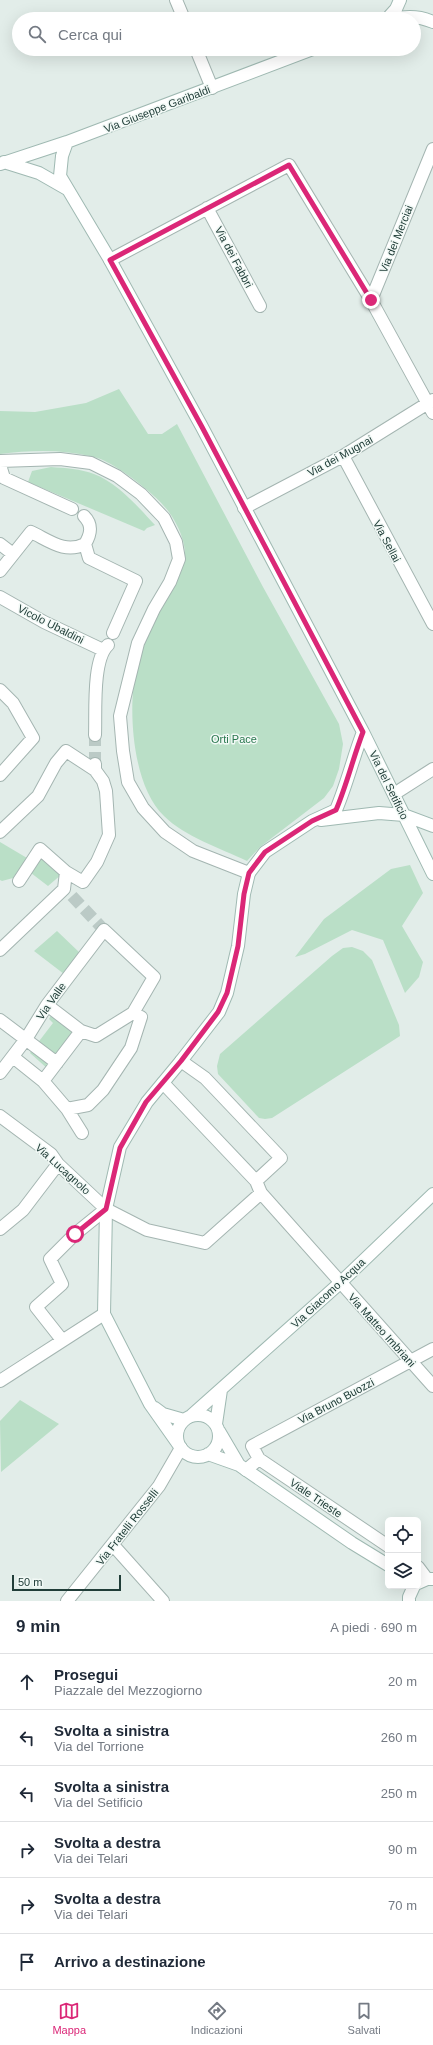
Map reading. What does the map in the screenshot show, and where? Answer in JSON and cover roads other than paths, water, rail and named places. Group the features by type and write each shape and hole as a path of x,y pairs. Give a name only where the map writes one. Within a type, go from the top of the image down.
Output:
{"street":[{"path":"176,0 181,12"},
{"path":"393,12 400,0"},
{"path":"421,18 433,22"},
{"path":"199,56 212,88"},
{"name":"Via Giuseppe Garibaldi","path":"2,163 67,142 295,56"},
{"name":"Via del Setificio","path":"67,142 62,156 60,176 110,260 244,508 363,732 433,874"},
{"name":"Via dei Merciai","path":"371,300 433,149"},
{"path":"2,163 39,173 69,190"},
{"path":"110,260 289,165 371,300 431,406"},
{"name":"Via dei Fabbri","path":"207,208 260,306"},
{"name":"Via dei Mugnai","path":"244,508 343,456 431,406"},
{"name":"Via Sellai","path":"343,456 433,624"},
{"path":"0,461 60,459 91,463 117,476 141,494 164,518 176,542 179,559 170,582 154,609 138,643 120,716 128,782 143,808 165,832 193,851 249,873"},
{"path":"0,464 4,478 72,509"},
{"path":"84,516 90,521 91,530 85,544 89,558 136,582 113,632"},
{"path":"0,571 31,532 63,548 75,549 85,544"},
{"path":"0,544 13,554"},
{"name":"Vicolo Ubaldini","path":"0,597 44,622 105,648 98,668 95,735"},
{"path":"0,690 13,703 33,738 0,776"},
{"path":"221,1390 218,1444 208,1454 198,1457 193,1456 181,1448 150,1404 104,1314 106,1209 120,1148 146,1102 181,1061 218,1012 227,993 238,946 244,894 249,873 265,852 312,821 336,810 347,784 353,759 363,732"},
{"path":"0,832 38,796 56,763 66,751 95,767 103,780 106,791 109,835 97,862 83,882 66,872 40,849 19,881"},
{"path":"394,794 433,769"},
{"path":"312,821 379,813 404,815 433,826"},
{"path":"0,950 68,892 66,872"},
{"name":"Via Valle","path":"0,1073 26,1039 47,1005 104,930 154,977 133,1013"},
{"path":"47,1005 81,1031 96,1036 133,1013 141,1017 131,1048 103,1090 88,1105 67,1109"},
{"path":"0,1020 57,1063"},
{"path":"42,1081 81,1031"},
{"path":"13,1057 42,1081 67,1109 82,1133"},
{"path":"181,1061 205,1078 281,1158 256,1181"},
{"name":"Via Matteo Imbriani","path":"163,1083 256,1181 261,1193 433,1386"},
{"name":"Via Lucagnolo","path":"0,1116 51,1154 58,1164 106,1209 147,1230 205,1243 261,1193"},
{"path":"0,1229 23,1210 58,1164"},
{"name":"Via Giacomo Acqua","path":"188,1418 340,1283 433,1194"},
{"path":"62,1340 36,1307 62,1284 50,1259 75,1234 106,1209"},
{"path":"0,1381 104,1314"},
{"name":"Via Bruno Buozzi","path":"259,1459 252,1446 433,1350"},
{"path":"150,1404 163,1414 188,1418 206,1416 218,1428"},
{"path":"181,1448 177,1436 180,1424 188,1418"},
{"name":"Viale Trieste","path":"218,1428 242,1467"},
{"name":"Via Fratelli Rosselli","path":"67,1601 159,1486 181,1448"},
{"name":"Viale Trieste","path":"208,1454 242,1467 385,1565"},
{"path":"242,1467 259,1459"},
{"name":"Viale Trieste","path":"259,1459 385,1544"},
{"path":"113,1545 163,1601"}],"tunnel":[{"path":"95,735 95,764"},
{"path":"72,896 104,930"}],"park label":[{"name":"Orti Pace","path":"234,739"}]}
